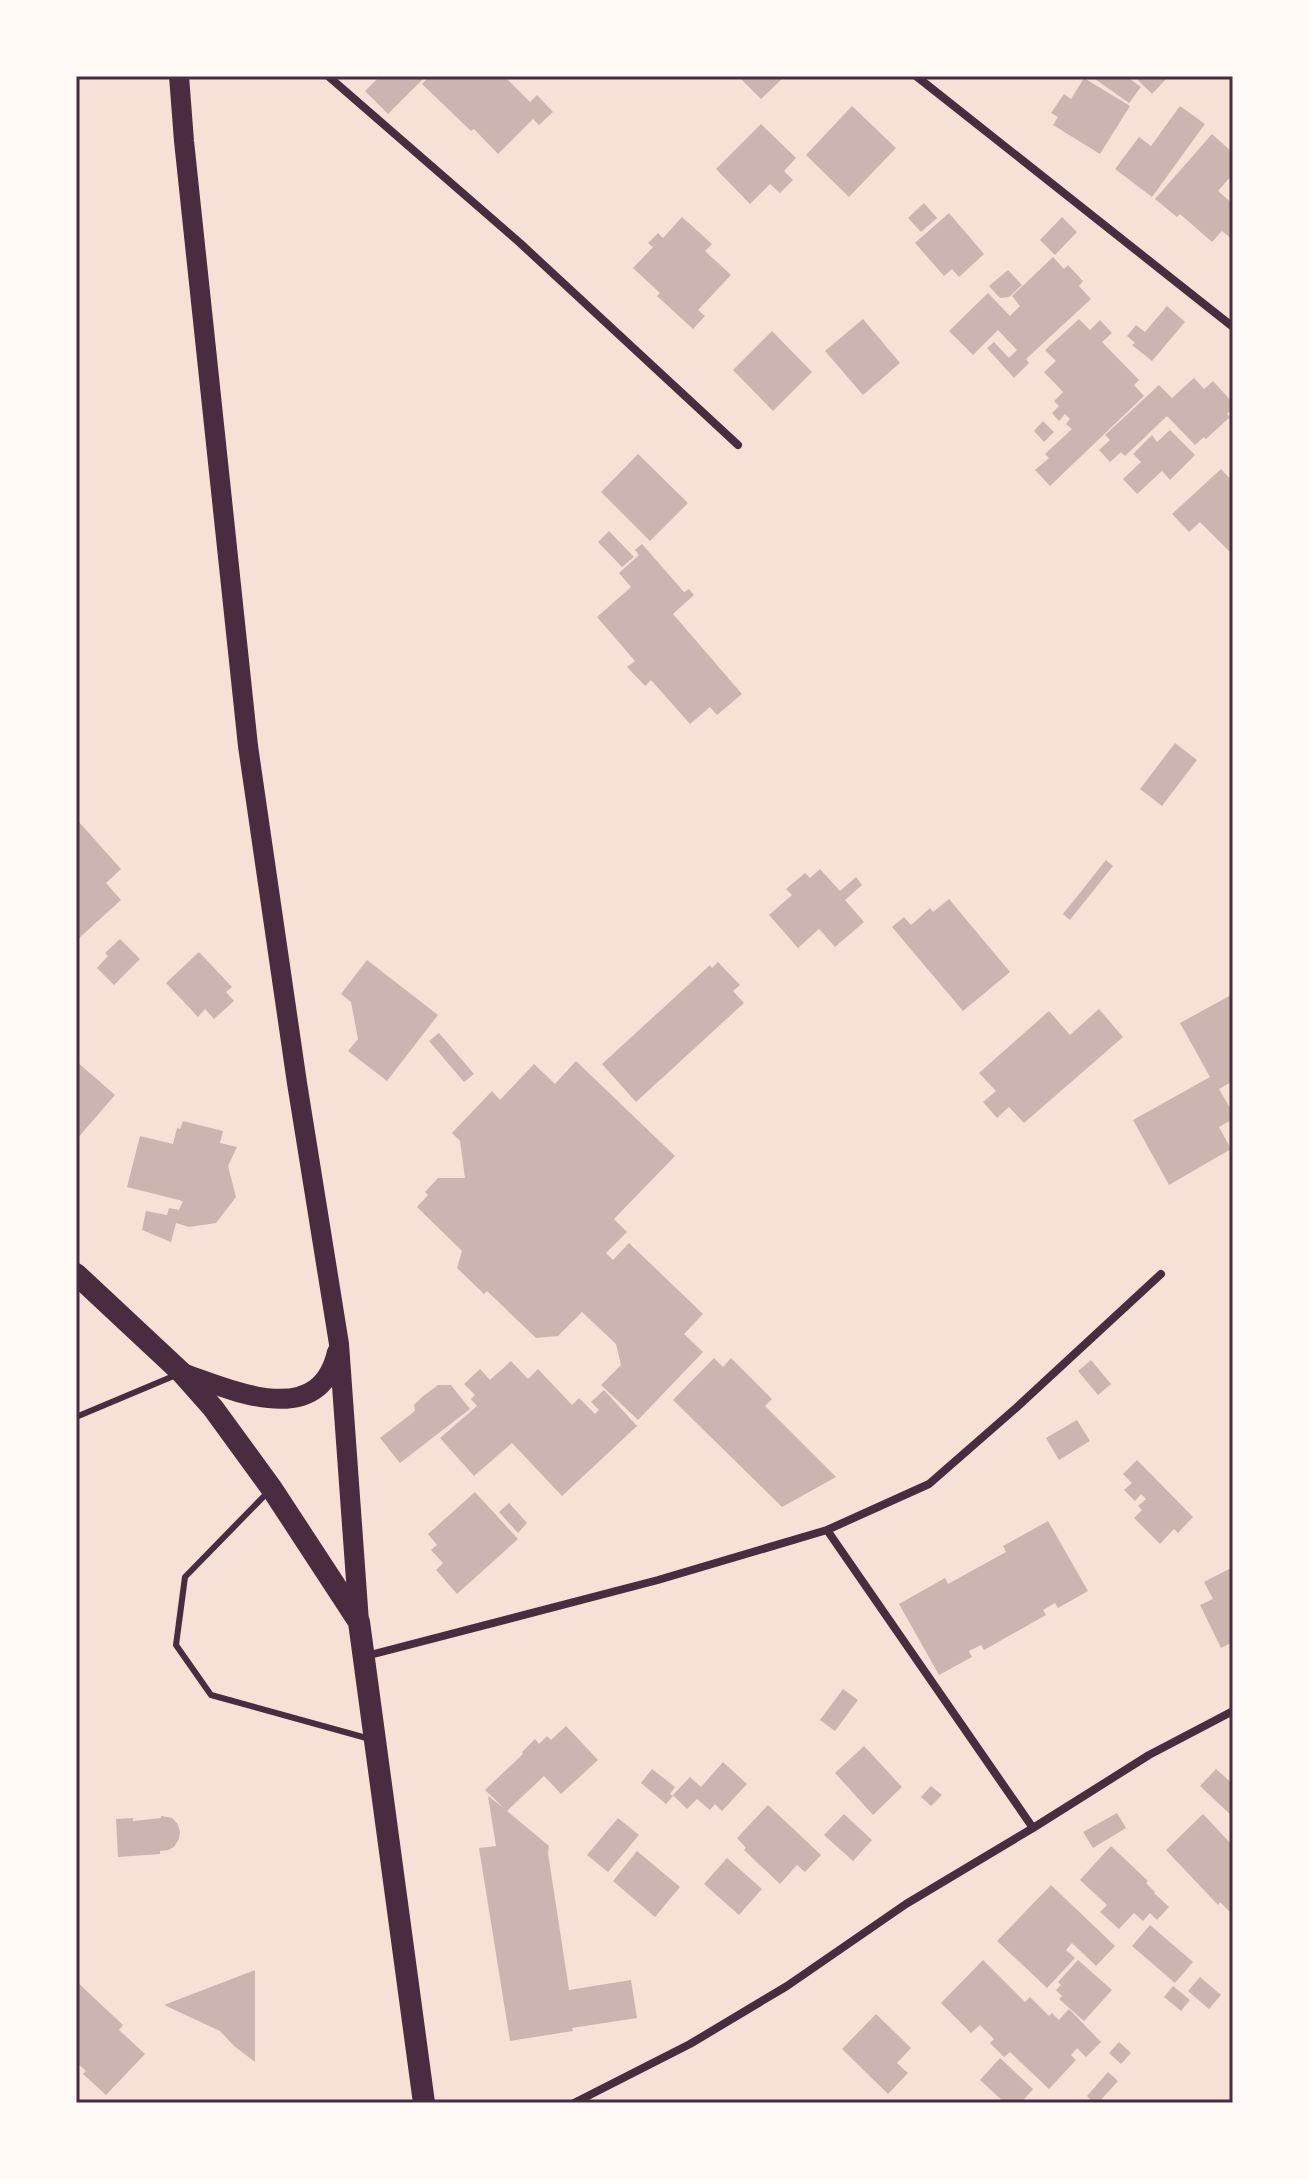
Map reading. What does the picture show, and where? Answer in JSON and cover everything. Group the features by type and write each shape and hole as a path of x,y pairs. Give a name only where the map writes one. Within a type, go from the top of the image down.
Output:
{"highway":[{"path":"76,1274 182,1373 213,1408 272,1489 359,1622 424,2103"}],"main road":[{"path":"179,76 248,746 339,1344 359,1622"},
{"path":"182,1373 260,1397 279,1400 295,1398 312,1390 327,1376 339,1344"}],"street":[{"path":"328,76 520,243 738,445"},
{"path":"916,76 1233,327"},
{"path":"363,1657 658,1580 827,1530 929,1484 1161,1274"},
{"path":"827,1530 1033,1828"},
{"path":"574,2103 690,2044 775,1994 906,1904 1149,1755 1233,1711"}],"lane":[{"path":"76,1417 182,1373"},
{"path":"272,1489 185,1577 176,1645 211,1695 374,1740"}],"building":[{"path":"380,76 426,76 388,114 365,91"},
{"path":"430,76 462,76 465,79 468,76 504,76 530,102 537,95 553,112 539,125 533,119 498,154 422,84"},
{"path":"738,76 785,76 761,99"},
{"path":"1097,76 1126,76 1141,87 1129,103 1095,79"},
{"path":"1134,76 1165,76 1167,78 1152,94"},
{"path":"1084,78 1130,106 1100,154 1053,125 1058,117 1051,113 1064,94 1071,99"},
{"path":"852,106 896,148 849,197 806,155"},
{"path":"1180,106 1205,124 1152,197 1115,169 1139,137 1151,146"},
{"path":"761,124 796,158 784,171 793,180 780,193 770,184 750,204 716,169"},
{"path":"1212,134 1233,153 1233,174 1218,191 1233,204 1233,240 1222,231 1212,242 1180,214 1177,217 1155,199"},
{"path":"924,203 937,218 921,232 908,218"},
{"path":"949,213 984,254 959,277 952,269 944,276 915,243"},
{"path":"682,217 712,244 705,251 731,275 698,310 705,316 693,329 657,296 660,293 633,268 653,247 648,243 658,233 663,238"},
{"path":"1062,217 1077,232 1055,255 1040,240"},
{"path":"1053,257 1064,269 1068,265 1083,281 1079,286 1091,299 1026,359 1029,363 1014,378 987,348 994,342 1009,358 1017,350 998,330 973,355 949,331 988,293 1010,316 1020,306 1012,296"},
{"path":"1008,270 1022,285 1009,297 1000,298 989,286"},
{"path":"1167,306 1185,322 1152,361 1132,345 1135,343 1127,336 1136,325 1145,332"},
{"path":"863,319 900,363 863,395 825,351"},
{"path":"1079,319 1090,330 1100,320 1112,333 1102,342 1139,380 1134,385 1144,396 1050,486 1035,470 1049,458 1045,454 1072,429 1066,424 1070,419 1065,414 1059,421 1052,413 1059,406 1054,401 1063,392 1044,372 1056,361 1045,350"},
{"path":"772,331 812,372 773,411 733,370"},
{"path":"1194,378 1204,389 1213,381 1233,403 1227,414 1230,417 1206,439 1204,437 1195,445 1167,416 1125,456 1121,452 1110,462 1099,450 1110,440 1105,435 1159,385 1172,398"},
{"path":"1043,421 1054,432 1044,442 1034,431"},
{"path":"1170,430 1195,455 1170,480 1162,471 1137,494 1123,479 1141,462 1133,454 1152,435 1157,442"},
{"path":"638,454 688,503 650,541 601,492"},
{"path":"1221,469 1233,482 1233,555 1200,522 1189,532 1172,514"},
{"path":"609,531 634,557 622,567 598,542"},
{"path":"642,544 684,592 689,589 694,595 673,614 742,694 717,715 710,707 690,724 651,680 645,686 627,667 635,661 597,617 631,587 619,573 639,555 635,550"},
{"path":"1175,743 1197,760 1162,806 1140,789"},
{"path":"78,821 121,869 106,883 121,900 78,939 76,823"},
{"path":"1106,860 1113,866 1070,920 1063,914"},
{"path":"820,869 840,891 856,877 862,885 845,900 864,922 835,947 819,929 798,948 769,915 792,895 786,889 805,873 810,878"},
{"path":"949,899 1010,972 963,1011 892,927 904,917 911,925 930,908 933,912"},
{"path":"120,939 140,959 114,985 97,968 108,956 105,953"},
{"path":"199,952 232,987 226,992 234,1001 214,1019 205,1009 198,1017 166,983"},
{"path":"367,960 438,1015 387,1081 348,1051 358,1039 351,1002 341,994"},
{"path":"718,962 740,985 733,991 744,1003 636,1102 602,1064 710,965 712,968"},
{"path":"1233,994 1233,1081 1219,1089 1233,1113 1233,1119 1219,1127 1231,1149 1169,1185 1133,1120 1210,1077 1180,1023"},
{"path":"1099,1009 1123,1037 1024,1123 1009,1107 997,1118 983,1102 996,1091 979,1073 1049,1011 1070,1035"},
{"path":"439,1033 474,1074 464,1082 429,1041"},
{"path":"76,1061 115,1095 76,1140"},
{"path":"576,1061 675,1156 614,1219 627,1232 606,1253 613,1260 629,1243 703,1314 684,1334 703,1352 638,1420 601,1385 621,1365 616,1344 582,1312 558,1336 536,1338 487,1291 484,1294 457,1268 462,1251 417,1207 438,1178 465,1178 460,1141 452,1133 492,1091 500,1100 534,1064 555,1084"},
{"path":"183,1121 223,1131 220,1143 237,1147 228,1166 236,1197 216,1223 189,1227 176,1223 171,1242 142,1230 146,1211 167,1215 169,1208 179,1210 183,1201 127,1187 140,1136 173,1144 177,1128 180,1129"},
{"path":"714,1358 723,1367 731,1358 772,1399 765,1406 836,1477 782,1507 673,1400"},
{"path":"1091,1360 1111,1384 1098,1395 1078,1371"},
{"path":"511,1361 528,1379 538,1369 572,1405 579,1398 595,1414 599,1410 591,1402 604,1390 637,1426 562,1496 512,1443 474,1476 440,1438 477,1406 471,1399 475,1395 464,1384 480,1369 490,1380"},
{"path":"438,1385 451,1385 470,1409 400,1463 380,1438 415,1411 414,1405"},
{"path":"1077,1420 1090,1441 1059,1460 1046,1438"},
{"path":"1137,1460 1193,1517 1178,1533 1174,1529 1160,1544 1134,1518 1142,1510 1138,1506 1146,1499 1141,1494 1135,1501 1124,1490 1132,1483 1123,1474"},
{"path":"475,1492 518,1539 457,1594 436,1570 443,1563 431,1550 437,1545 428,1534"},
{"path":"509,1503 527,1523 518,1533 499,1512"},
{"path":"1048,1521 1088,1591 1058,1608 1055,1603 1043,1610 1046,1615 984,1650 981,1645 969,1651 972,1657 939,1675 899,1604 945,1578 948,1584 1006,1552 1003,1546"},
{"path":"1233,1567 1233,1642 1221,1648 1200,1605 1213,1599 1204,1582"},
{"path":"843,1689 858,1700 835,1731 820,1720"},
{"path":"566,1726 598,1760 561,1794 544,1776 507,1811 549,1846 569,1990 631,1980 637,2018 510,2041 479,1848 496,1846 488,1796 504,1808 485,1790 535,1739 539,1744 547,1736 551,1740"},
{"path":"864,1746 902,1787 873,1815 835,1773"},
{"path":"723,1762 747,1784 722,1811 715,1804 710,1810 697,1799 687,1809 673,1795 690,1777 701,1787"},
{"path":"652,1769 675,1787 670,1794 673,1796 666,1804 641,1783"},
{"path":"1216,1769 1233,1784 1233,1817 1200,1786"},
{"path":"931,1786 942,1795 931,1806 921,1797"},
{"path":"768,1805 821,1855 805,1872 797,1865 780,1884 744,1850 746,1848 737,1838"},
{"path":"1117,1813 1126,1828 1093,1848 1083,1832"},
{"path":"844,1814 872,1840 853,1861 824,1835"},
{"path":"1203,1814 1233,1846 1233,1915 1220,1902 1218,1905 1166,1850"},
{"path":"161,1816 172,1818 177,1823 179,1839 174,1847 160,1851 160,1854 118,1857 116,1819 133,1818 133,1821"},
{"path":"618,1818 639,1835 608,1872 587,1855"},
{"path":"1111,1846 1148,1881 1146,1883 1154,1893 1169,1907 1157,1920 1150,1913 1143,1921 1134,1913 1119,1929 1100,1912 1107,1905 1080,1880"},
{"path":"637,1851 680,1887 655,1917 613,1881"},
{"path":"727,1858 762,1889 739,1915 704,1884"},
{"path":"1051,1885 1115,1946 1096,1966 1072,1943 1066,1950 1075,1958 1047,1988 997,1941"},
{"path":"1150,1925 1193,1962 1175,1983 1132,1946"},
{"path":"983,1960 1025,2002 1030,1997 1049,2016 1052,2013 1059,2020 1069,2009 1101,2042 1086,2057 1077,2048 1071,2055 1076,2060 1049,2089 1010,2052 1004,2057 990,2043 994,2039 980,2025 971,2033 941,2003"},
{"path":"1078,1960 1112,1990 1084,2021 1059,1999 1062,1996 1056,1990 1061,1985 1058,1982"},
{"path":"255,1970 255,2062 220,2031 164,2005"},
{"path":"1200,1977 1221,1995 1209,2009 1188,1991"},
{"path":"76,1981 123,2025 119,2030 145,2054 106,2095 83,2074 86,2071 76,2062"},
{"path":"1173,1986 1190,2000 1181,2011 1164,1997"},
{"path":"876,2014 911,2048 897,2063 908,2073 888,2094 842,2049"},
{"path":"1119,2042 1131,2053 1121,2064 1109,2053"},
{"path":"1000,2058 1033,2089 1021,2103 1005,2103 980,2080"},
{"path":"1108,2072 1118,2081 1098,2103 1094,2103 1087,2096"}]}
